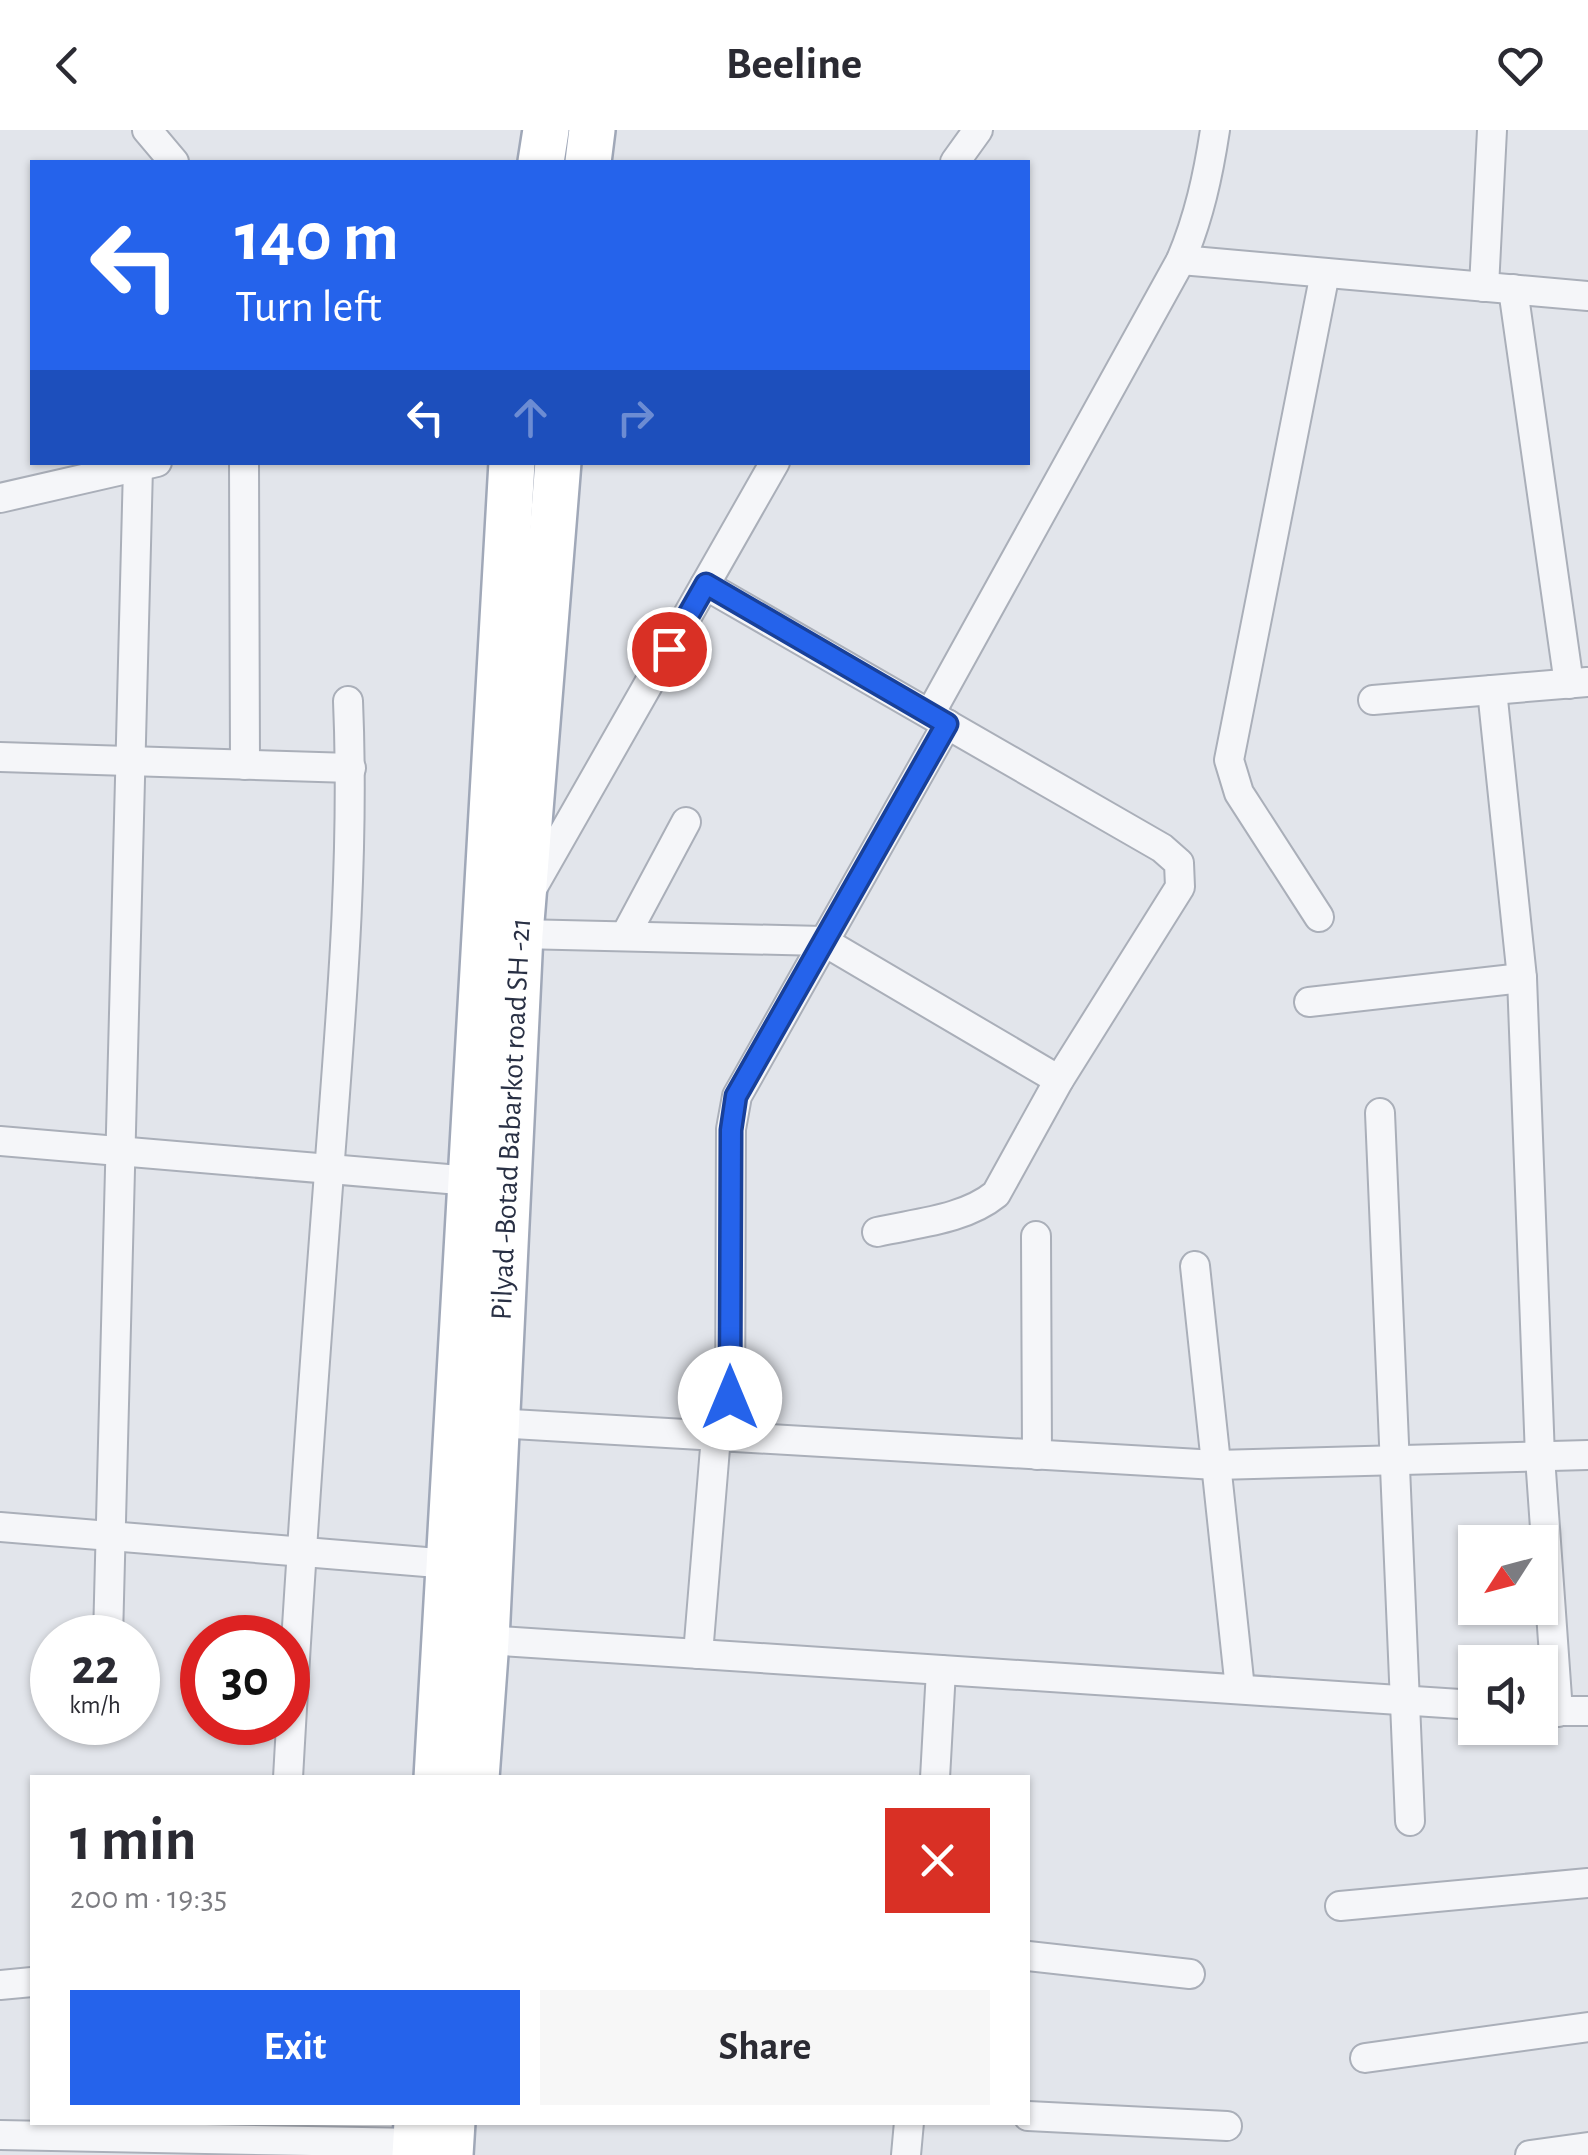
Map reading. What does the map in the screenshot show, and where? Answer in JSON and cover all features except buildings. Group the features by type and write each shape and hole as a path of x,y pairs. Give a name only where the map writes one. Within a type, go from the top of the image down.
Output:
{"main road":[{"path":"542,160 546,130"},
{"path":"588,160 592,130"},
{"name":"Pilyad -Botad Babarkot road SH -21","path":"476,1775 521,920 506,465"},
{"name":"Pilyad -Botad Babarkot road SH -21","path":"437,1775 471,1181 516,734 558,465"}],"street":[{"path":"147,130 172,160"},
{"path":"956,160 978,130"},
{"path":"698,1654 723,1436 731,1130 736,1096 824,940 1181,260 1207,184 1215,130"},
{"path":"1373,700 1579,683 1498,288 1492,130"},
{"path":"1181,260 1588,296"},
{"path":"1318,917 1239,793 1230,760 1325,273"},
{"path":"0,498 148,465 132,761 109,1615"},
{"path":"244,465 245,765"},
{"path":"773,465 521,920 625,936 824,940 1060,1080"},
{"path":"706,584 1162,848 1180,863 1180,887 1060,1080 996,1194 963,1212 877,1232"},
{"path":"1492,690 1522,978 1547,1645"},
{"path":"288,1775 348,928 348,701"},
{"path":"0,758 351,768"},
{"path":"625,936 686,822"},
{"path":"1309,1002 1522,978"},
{"path":"1380,1113 1410,1821"},
{"path":"0,1141 471,1181"},
{"path":"1036,1236 1037,1454"},
{"path":"1195,1266 1240,1690"},
{"path":"496,1423 1216,1465 1588,1456"},
{"path":"0,1527 450,1564"},
{"path":"486,1640 1458,1705"},
{"path":"936,1775 942,1670"},
{"path":"1558,1711 1588,1712"},
{"path":"1340,1906 1588,1883"},
{"path":"1030,1956 1190,1974"},
{"path":"0,1985 30,1982"},
{"path":"1365,2058 1588,2027"},
{"path":"1030,2116 1228,2126"},
{"path":"906,2155 909,2125"},
{"path":"0,2135 140,2146 430,2140"},
{"path":"1530,2155 1584,2150"}],"route":[{"path":"669,649 706,584 947,724 736,1096 731,1130 730,1398"}]}
